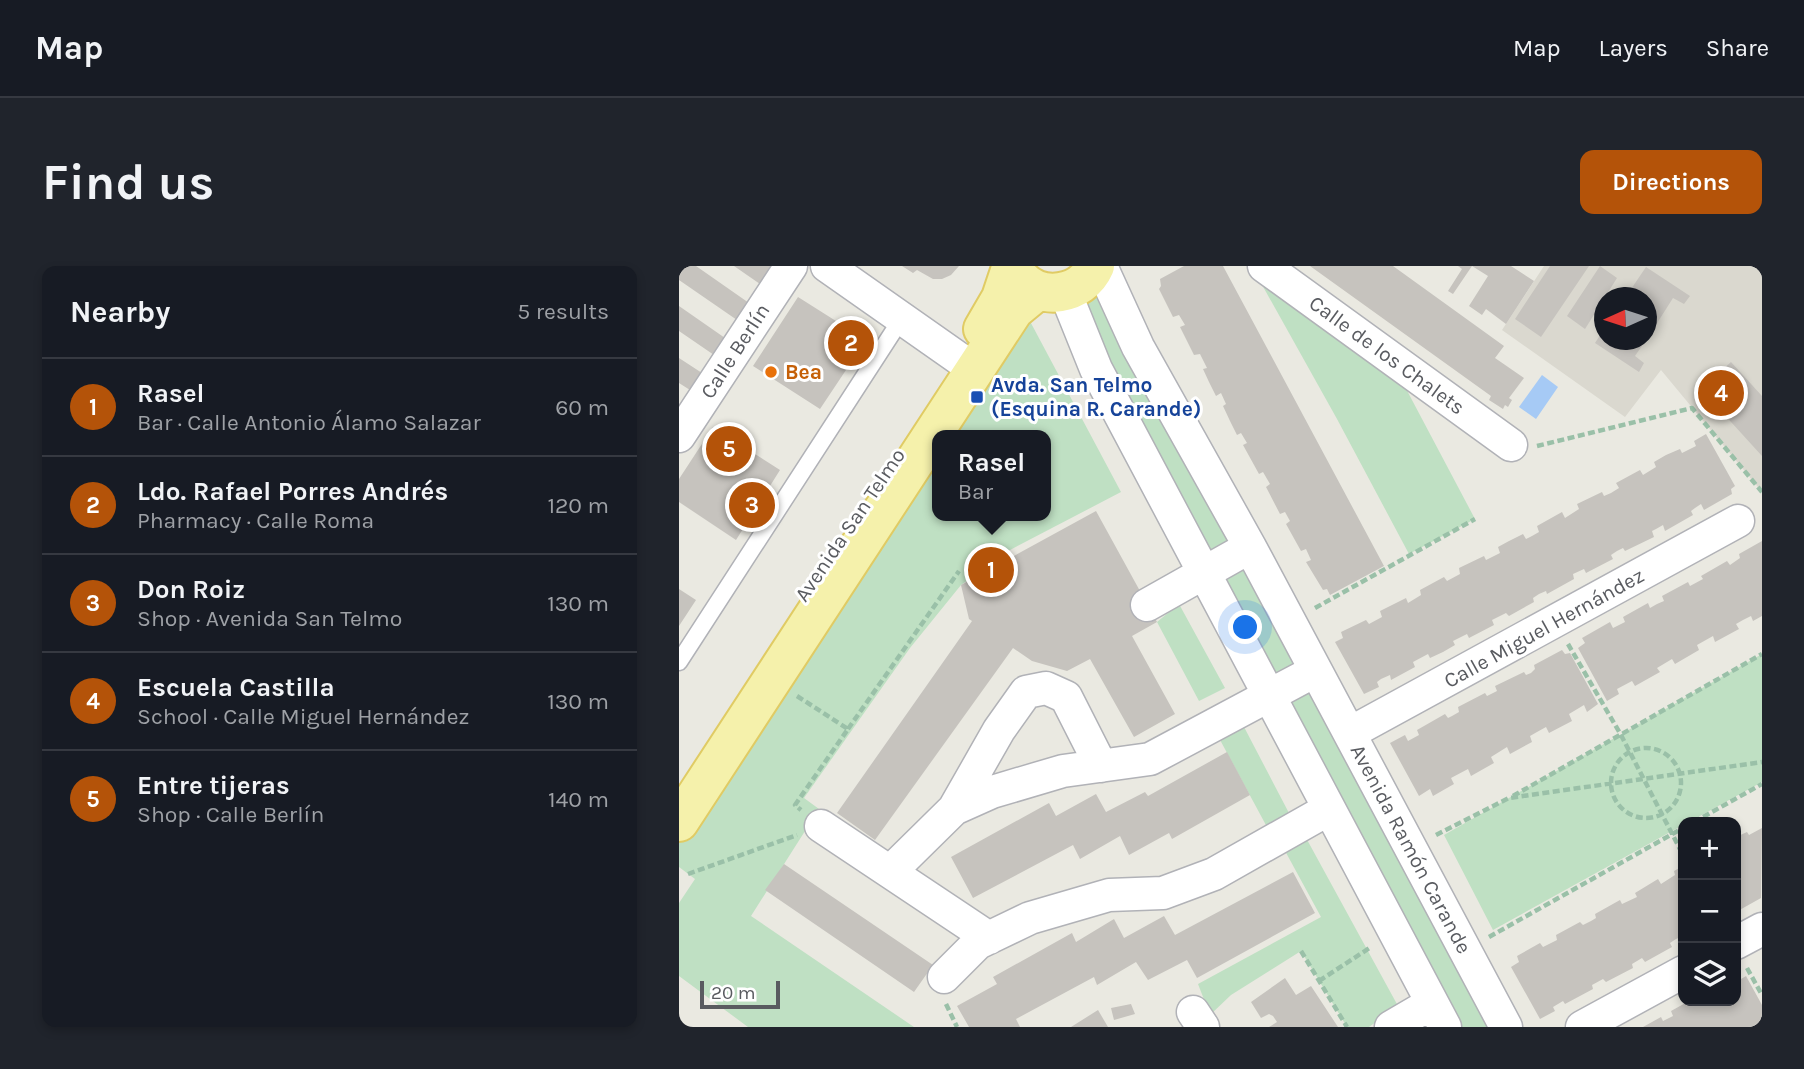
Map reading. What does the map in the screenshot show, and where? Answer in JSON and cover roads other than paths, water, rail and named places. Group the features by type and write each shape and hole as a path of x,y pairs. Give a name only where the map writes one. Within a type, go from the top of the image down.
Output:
{"main road":[{"path":"935,430 1014,310 1031,279 1086,280 1095,266"},
{"name":"Avenida San Telmo","path":"686,791 1001,298 1031,279"},
{"path":"679,822 686,791 771,680 932,435"}],"street":[{"name":"Calle Berlín","path":"679,436 791,266"},
{"path":"827,266 961,360"},
{"name":"Avenida Ramón Carande","path":"1101,266 1138,347 1250,547 1506,1027"},
{"name":"Calle de los Chalets","path":"1264,266 1511,444"},
{"path":"1031,279 1096,369 1438,1015 1391,1027"},
{"name":"Calle Miguel Hernández","path":"1350,733 1738,522"},
{"path":"1147,605 1250,547"},
{"path":"954,809 992,792 1063,771 1150,759 1315,671"},
{"path":"890,872 954,809 999,730 1026,692 1046,688 1066,697 1101,766"},
{"path":"944,977 978,943 1030,918 1109,895 1163,893 1214,874 1329,809"},
{"path":"821,826 989,938"},
{"path":"1741,940 1762,929"},
{"path":"1582,1027 1678,975"}],"lane":[{"path":"679,662 902,318"}],"water":[{"path":"1542,375 1558,387 1536,419 1519,407"}],"place":[{"name":"Ldo. Rafael Porres Andrés","path":"851,343"},
{"name":"Bea","path":"771,372"},
{"name":"Escuela Castilla","path":"1721,393"},
{"name":"Avda. San Telmo (Esquina R. Carande)","path":"977,397"},
{"name":"Entre tijeras","path":"729,449"},
{"name":"Don Roiz","path":"752,505"},
{"name":"Rasel","path":"991,570"}]}
